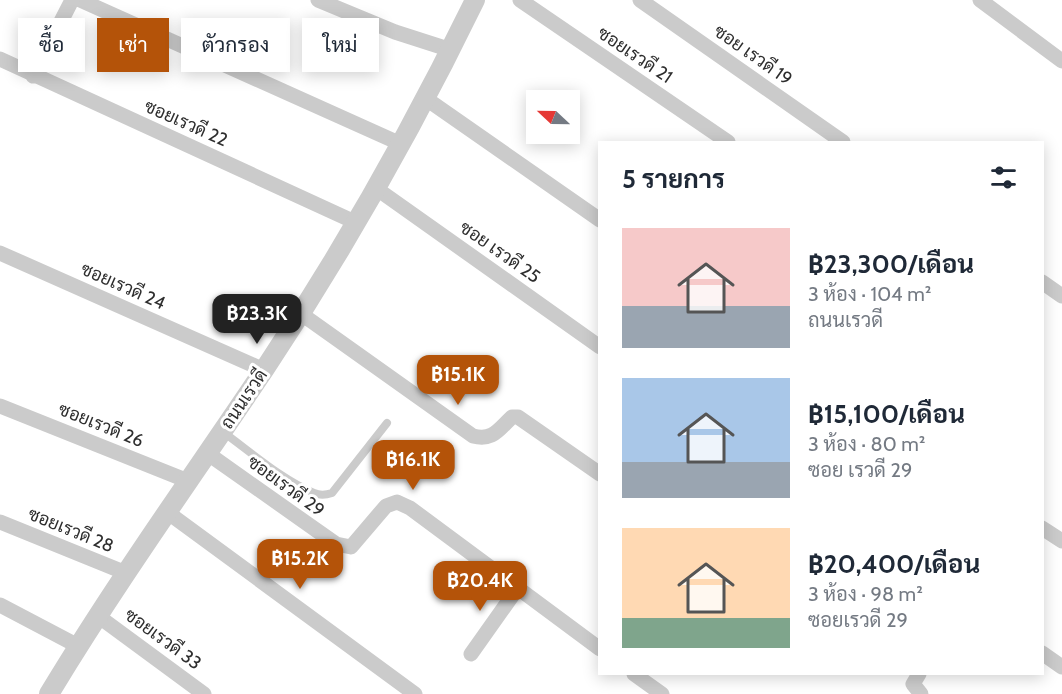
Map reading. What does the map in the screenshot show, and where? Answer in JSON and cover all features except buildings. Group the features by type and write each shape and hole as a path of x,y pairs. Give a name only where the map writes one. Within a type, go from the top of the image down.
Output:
{"street":[{"path":"33,76 72,0"},
{"path":"80,0 401,144"},
{"path":"318,0 395,32 451,50"},
{"name":"ถนนเรวดี","path":"49,694 126,573 264,370 357,223 451,50 475,0"},
{"name":"ซอยเรวดี 21","path":"520,0 727,141"},
{"name":"ซอย เรวดี 19","path":"640,0 842,141"},
{"path":"980,0 1062,61"},
{"name":"ซอยเรวดี 22","path":"0,59 357,223"},
{"path":"425,98 598,219"},
{"name":"ซอย เรวดี 25","path":"377,189 598,346"},
{"name":"ซอยเรวดี 24","path":"0,253 264,370"},
{"path":"1044,283 1062,296"},
{"path":"300,313 472,436 484,439 490,437 512,417 518,417 598,473"},
{"name":"ซอยเรวดี 26","path":"0,406 188,481"},
{"name":"ซอยเรวดี 29","path":"207,453 336,544 351,547 386,506 396,502 410,508 598,648"},
{"path":"167,512 415,694"},
{"name":"ซอยเรวดี 28","path":"0,522 126,573"},
{"path":"1044,529 1062,542"},
{"path":"471,654 517,589"},
{"path":"0,605 78,646"},
{"name":"ซอยเรวดี 33","path":"98,616 204,694"},
{"path":"1044,654 1062,667"},
{"path":"635,675 662,694"},
{"path":"913,676 913,684 921,694"}],"lane":[{"path":"222,431 287,477 315,494 324,495 332,493 387,423"}]}
